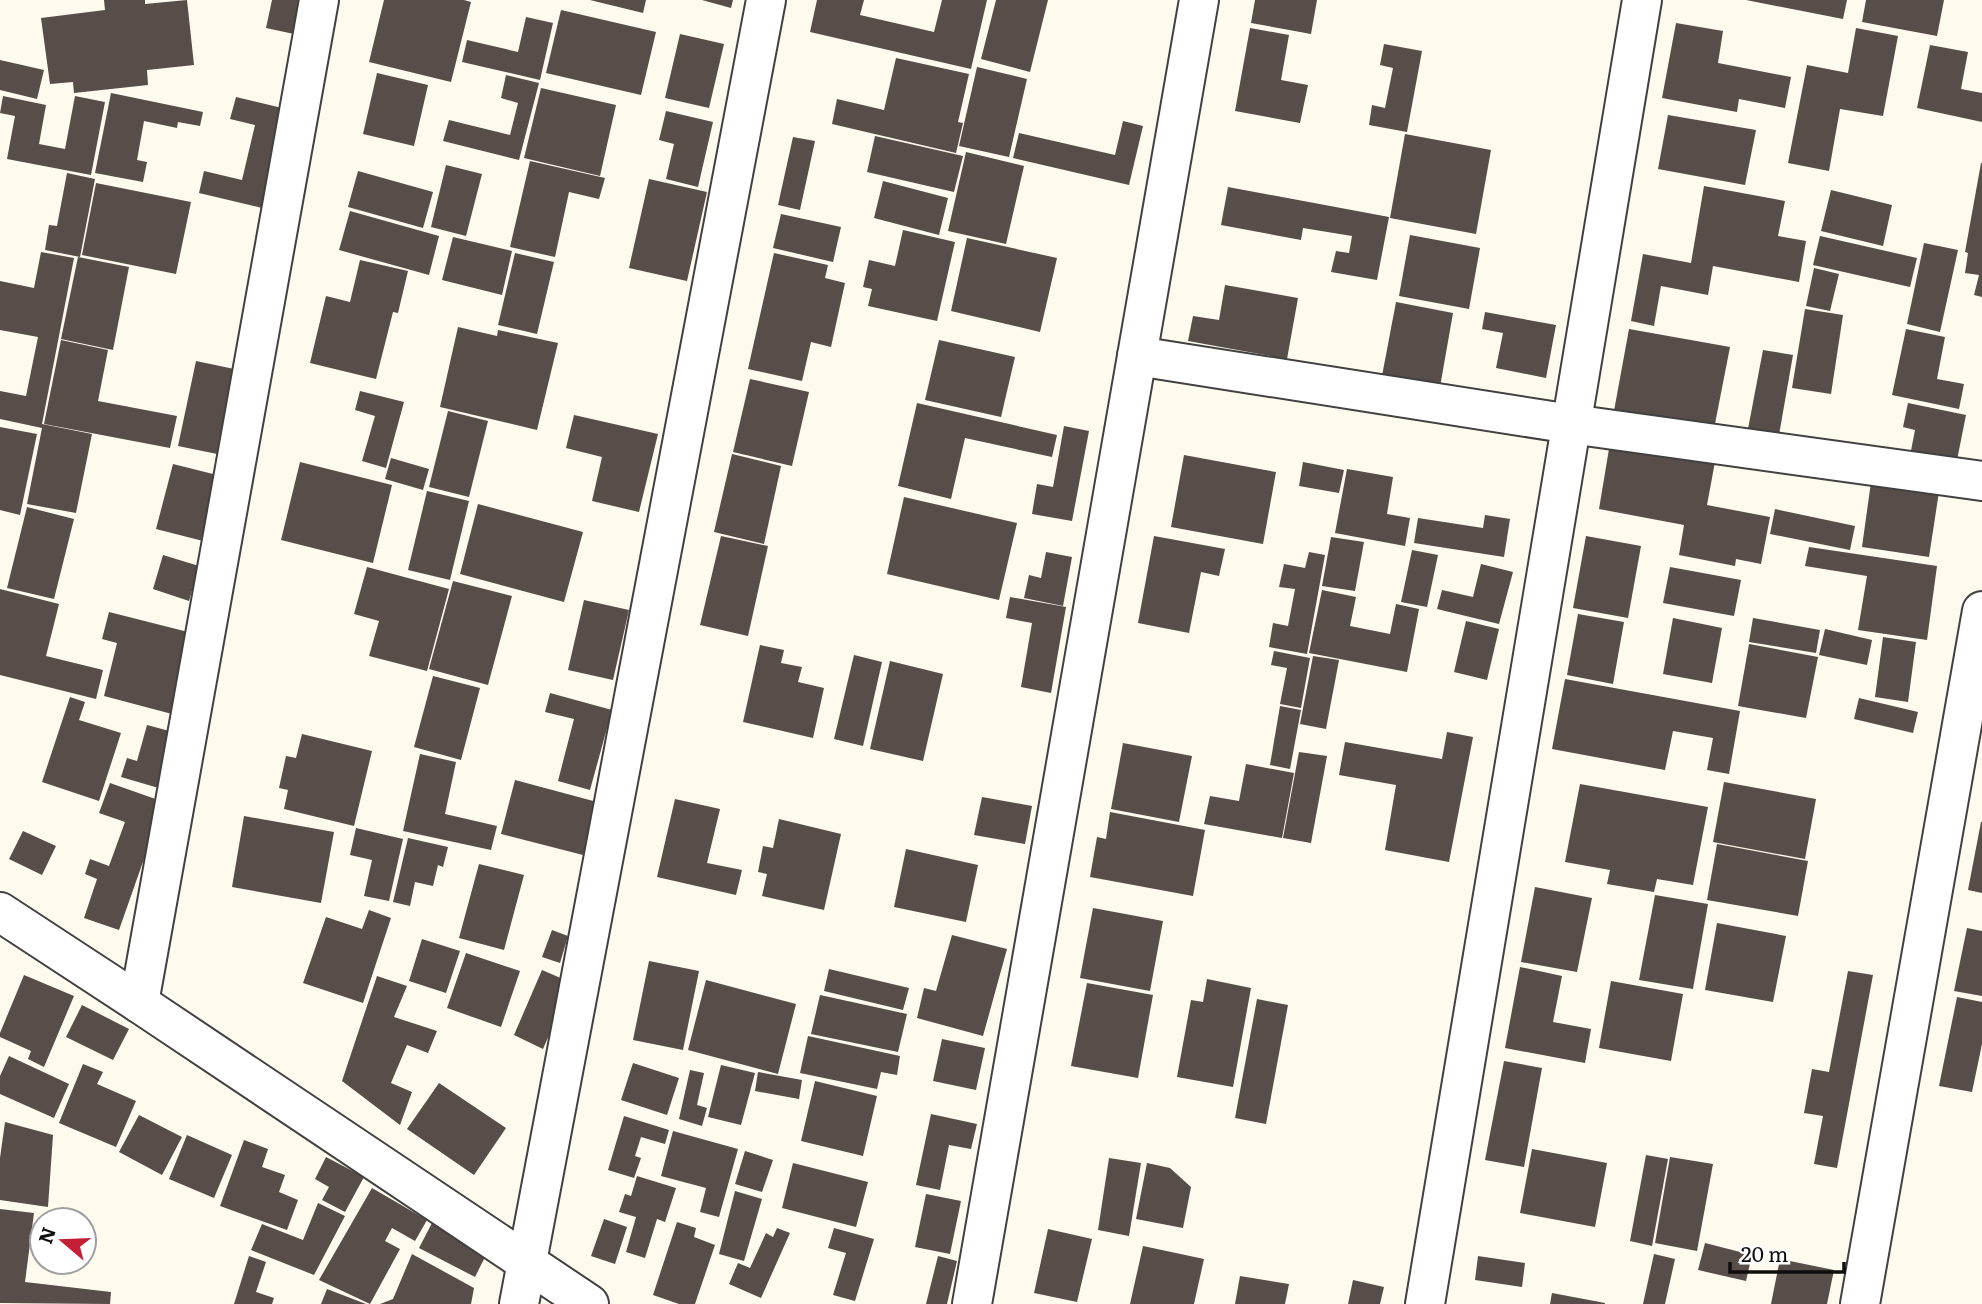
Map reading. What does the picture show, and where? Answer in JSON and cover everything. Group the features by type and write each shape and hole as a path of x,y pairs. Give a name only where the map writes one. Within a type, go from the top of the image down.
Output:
{"street":[{"path":"139,1003 319,0"},
{"path":"519,1304 766,0"},
{"path":"972,1304 1199,0"},
{"path":"1425,1304 1642,0"},
{"path":"1137,356 1571,424 1982,481"},
{"path":"1860,1304 1982,611"},
{"path":"0,912 589,1304"}],"building":[{"path":"104,0 145,0 145,4 187,0 194,65 147,70 148,85 74,93 73,82 50,84 41,18 105,10"},
{"path":"272,0 302,0 294,34 266,28"},
{"path":"384,0 471,2 451,82 369,62"},
{"path":"590,0 646,0 643,13"},
{"path":"702,0 733,0 731,8"},
{"path":"817,0 864,0 860,15 934,32 942,0 987,0 971,69 810,32"},
{"path":"996,0 1048,0 1030,72 981,59"},
{"path":"1255,0 1317,0 1311,34 1251,23"},
{"path":"1746,0 1847,0 1843,19"},
{"path":"1866,0 1944,0 1937,36 1862,22"},
{"path":"561,10 656,32 641,95 546,73"},
{"path":"526,17 553,23 540,80 462,62 467,40 518,52"},
{"path":"1676,23 1723,31 1718,63 1791,77 1785,108 1739,99 1737,112 1662,98"},
{"path":"1250,28 1289,35 1281,80 1308,85 1300,123 1235,111"},
{"path":"1856,28 1898,36 1883,116 1840,109 1829,171 1788,163 1807,65 1848,73"},
{"path":"680,34 724,44 709,108 665,98"},
{"path":"1384,44 1422,51 1407,132 1369,125 1372,105 1385,108 1393,68 1380,65"},
{"path":"1930,45 1968,52 1961,89 1982,93 1982,122 1917,108"},
{"path":"896,58 969,74 958,122 963,123 956,153 832,124 837,99 884,110"},
{"path":"0,60 44,70 37,99 0,90"},
{"path":"977,67 1027,79 1009,157 959,146"},
{"path":"377,73 428,85 414,146 363,134"},
{"path":"506,75 539,83 519,160 443,141 449,120 510,135 518,103 501,98"},
{"path":"541,88 616,105 600,176 524,158"},
{"path":"111,93 203,112 200,126 178,122 177,128 144,121 137,160 147,162 143,182 95,173"},
{"path":"3,96 46,105 39,144 65,149 75,96 105,102 91,175 7,159 15,116 0,113"},
{"path":"236,97 286,109 262,208 199,193 204,171 242,180 255,125 230,119"},
{"path":"666,111 713,122 698,187 666,179 674,144 659,140"},
{"path":"1668,115 1756,130 1745,185 1658,169"},
{"path":"1123,121 1143,126 1129,185 1013,158 1019,133 1115,155"},
{"path":"1405,134 1491,150 1476,234 1390,218"},
{"path":"875,136 963,156 954,192 867,172"},
{"path":"793,137 815,141 800,210 778,205"},
{"path":"966,152 1024,166 1006,244 948,231"},
{"path":"530,161 605,178 599,199 569,192 555,257 510,247"},
{"path":"1981,163 1982,297 1974,295 1979,275 1965,273 1968,253 1965,252"},
{"path":"446,165 482,174 466,236 431,227"},
{"path":"358,171 433,192 423,228 348,207"},
{"path":"67,173 95,179 80,257 45,250 49,225 57,226"},
{"path":"649,179 707,192 687,281 629,268"},
{"path":"883,181 948,198 939,235 874,218"},
{"path":"96,183 191,202 176,274 82,255"},
{"path":"1704,186 1785,201 1778,236 1806,241 1799,282 1713,266 1708,295 1661,286 1654,326 1631,321 1643,254 1691,263"},
{"path":"1228,187 1389,217 1377,280 1331,272 1336,251 1349,253 1352,236 1303,228 1301,240 1221,225"},
{"path":"1831,190 1892,205 1883,246 1821,231"},
{"path":"350,211 439,236 429,275 339,250"},
{"path":"781,214 841,227 833,262 773,248"},
{"path":"903,230 955,242 937,321 868,306 872,289 863,287 869,260 895,266"},
{"path":"1410,235 1480,248 1469,309 1399,296"},
{"path":"1820,236 1917,258 1910,287 1813,265"},
{"path":"453,237 512,251 502,295 442,280"},
{"path":"967,238 1057,258 1040,332 951,311"},
{"path":"1924,243 1958,250 1940,332 1907,324"},
{"path":"41,252 74,258 42,424 92,434 76,513 27,504 42,428 0,419 0,391 26,396 38,337 0,330 0,281 34,288"},
{"path":"515,253 554,262 537,334 498,325"},
{"path":"774,253 828,265 825,278 845,283 831,347 811,342 802,381 748,369"},
{"path":"78,257 129,267 113,350 61,339"},
{"path":"360,260 408,271 398,313 393,312 376,379 310,363 326,296 350,302"},
{"path":"1814,268 1839,274 1830,311 1806,306"},
{"path":"1225,285 1298,298 1287,359 1188,341 1193,316 1219,320"},
{"path":"1396,302 1453,313 1440,387 1382,376"},
{"path":"1805,309 1843,315 1831,394 1792,388"},
{"path":"1485,312 1556,325 1546,378 1496,368 1503,333 1482,329"},
{"path":"458,327 497,336 498,330 558,343 537,430 440,407"},
{"path":"1629,329 1730,347 1714,429 1614,411"},
{"path":"1906,329 1945,337 1937,379 1964,384 1959,409 1892,395"},
{"path":"61,340 108,350 98,401 177,416 170,448 44,424"},
{"path":"939,340 1015,357 1001,417 925,400"},
{"path":"1763,350 1793,355 1779,435 1748,429"},
{"path":"196,361 239,370 222,455 178,446"},
{"path":"750,379 809,392 792,466 733,452"},
{"path":"360,391 404,402 386,468 362,461 375,416 355,410"},
{"path":"917,403 1057,435 1052,457 965,438 951,499 898,486"},
{"path":"1908,403 1966,415 1955,470 1909,461 1915,430 1903,427"},
{"path":"448,411 488,421 469,497 429,487"},
{"path":"574,415 658,434 639,512 592,501 602,457 566,448"},
{"path":"1064,426 1089,431 1072,521 1032,514 1037,484 1053,487"},
{"path":"0,427 37,434 20,515 0,510"},
{"path":"1612,431 1717,451 1707,505 1770,517 1761,564 1736,559 1735,566 1679,555 1684,525 1599,509"},
{"path":"732,454 781,466 764,544 714,532"},
{"path":"1184,455 1276,472 1263,544 1171,527"},
{"path":"391,458 429,469 423,490 385,479"},
{"path":"300,462 392,485 373,563 281,540"},
{"path":"1303,462 1344,470 1339,493 1299,486"},
{"path":"173,464 221,476 203,541 156,529"},
{"path":"1347,469 1393,477 1387,514 1410,518 1405,546 1335,533"},
{"path":"1872,475 1940,485 1929,557 1862,547"},
{"path":"427,491 469,501 450,580 408,570"},
{"path":"904,497 1017,523 999,600 887,574"},
{"path":"478,504 583,532 564,602 460,574"},
{"path":"27,507 74,519 54,599 7,588"},
{"path":"1775,509 1855,526 1850,550 1770,534"},
{"path":"1485,515 1510,519 1504,557 1414,543 1418,518 1483,528"},
{"path":"721,536 768,546 748,636 700,625"},
{"path":"1154,536 1225,549 1219,576 1201,572 1189,633 1138,623"},
{"path":"1586,536 1641,546 1628,618 1573,608"},
{"path":"1331,537 1364,542 1355,591 1322,586"},
{"path":"1809,547 1937,566 1927,640 1858,630 1867,576 1805,566"},
{"path":"1412,550 1438,555 1427,607 1401,602"},
{"path":"1046,552 1072,557 1063,606 1024,598 1029,575 1041,578"},
{"path":"1309,552 1325,555 1307,654 1269,647 1273,623 1288,626 1295,589 1279,587 1284,564 1305,568"},
{"path":"163,555 199,566 189,601 153,589"},
{"path":"1481,564 1513,572 1499,624 1437,609 1442,590 1473,597"},
{"path":"367,567 449,589 427,671 369,656 379,621 354,614"},
{"path":"1670,567 1741,580 1734,616 1663,603"},
{"path":"453,581 512,596 488,685 429,669"},
{"path":"0,589 59,604 46,656 103,670 96,699 0,675"},
{"path":"1322,590 1356,597 1350,626 1390,634 1396,604 1419,609 1407,672 1309,653"},
{"path":"1010,597 1066,607 1051,693 1021,687 1032,623 1006,618"},
{"path":"584,600 629,610 613,680 568,670"},
{"path":"109,612 192,633 172,714 104,696 117,643 102,639"},
{"path":"1578,614 1624,622 1613,684 1567,675"},
{"path":"1673,618 1722,628 1712,683 1663,674"},
{"path":"1753,618 1820,630 1816,653 1749,642"},
{"path":"1466,621 1499,629 1487,680 1454,672"},
{"path":"1825,629 1872,640 1867,665 1819,655"},
{"path":"1883,637 1916,642 1908,702 1875,697"},
{"path":"1749,644 1818,657 1806,718 1738,706"},
{"path":"760,645 784,650 781,663 802,667 798,682 824,688 813,738 743,722"},
{"path":"1274,651 1310,658 1301,708 1280,704 1287,668 1271,665"},
{"path":"854,655 882,662 863,746 834,739"},
{"path":"1313,656 1339,660 1326,729 1300,724"},
{"path":"890,661 943,674 923,761 870,749"},
{"path":"433,676 480,688 461,760 414,747"},
{"path":"1565,679 1740,711 1729,774 1707,770 1713,738 1673,731 1665,770 1552,749"},
{"path":"550,693 612,710 590,790 558,781 574,719 545,712"},
{"path":"70,697 85,702 79,720 121,733 99,801 42,782"},
{"path":"1859,698 1918,712 1913,733 1854,719"},
{"path":"1280,706 1301,710 1290,769 1270,765"},
{"path":"147,725 177,733 162,789 121,777 127,758 137,761"},
{"path":"1447,732 1473,737 1449,862 1385,850 1396,785 1339,775 1345,742 1442,759"},
{"path":"302,734 372,751 354,826 284,809 288,790 279,788 286,756 296,758"},
{"path":"1123,743 1192,756 1179,822 1111,809"},
{"path":"1299,752 1327,756 1311,843 1283,838"},
{"path":"420,754 456,762 445,814 497,826 491,850 403,831"},
{"path":"1246,764 1294,773 1282,838 1204,824 1210,796 1239,801"},
{"path":"515,780 597,802 583,855 501,834"},
{"path":"1724,782 1816,799 1805,859 1713,842"},
{"path":"110,783 164,802 119,930 84,918 97,879 85,874 90,859 109,866 125,822 99,813"},
{"path":"1580,784 1708,807 1693,885 1657,879 1654,892 1607,884 1610,870 1565,862"},
{"path":"982,797 1032,806 1025,844 974,835"},
{"path":"675,799 720,809 707,863 742,870 736,895 657,877"},
{"path":"1110,812 1205,830 1193,896 1090,877 1097,837 1106,839"},
{"path":"244,816 334,832 321,903 232,887"},
{"path":"779,819 841,834 824,910 762,896 767,874 758,872 763,846 773,848"},
{"path":"1982,822 1982,893 1968,890"},
{"path":"356,828 403,839 389,901 364,896 372,860 350,855"},
{"path":"23,831 56,846 42,875 9,859"},
{"path":"408,838 448,847 443,867 438,865 433,886 415,882 410,906 393,902"},
{"path":"1717,844 1808,861 1798,916 1707,900"},
{"path":"906,849 978,865 966,922 894,907"},
{"path":"479,864 524,875 504,950 459,938"},
{"path":"1535,887 1592,898 1577,972 1521,962"},
{"path":"1655,895 1708,904 1693,989 1639,980"},
{"path":"1093,908 1163,921 1150,991 1080,978"},
{"path":"369,910 391,918 363,1003 303,983 326,917 362,929"},
{"path":"1717,923 1786,936 1773,1002 1705,990"},
{"path":"1967,928 1982,931 1982,996 1954,991"},
{"path":"552,930 568,936 560,963 542,957"},
{"path":"952,935 1007,949 983,1036 917,1018 924,988 936,991"},
{"path":"422,939 460,951 446,993 409,981"},
{"path":"466,953 520,971 501,1027 447,1008"},
{"path":"649,961 699,971 683,1050 633,1040"},
{"path":"1520,967 1562,976 1553,1022 1591,1029 1585,1063 1505,1048"},
{"path":"829,969 909,988 903,1010 824,991"},
{"path":"542,970 572,983 543,1049 514,1035"},
{"path":"1848,971 1873,975 1837,1168 1814,1164 1823,1116 1804,1113 1812,1069 1829,1072"},
{"path":"24,975 74,996 44,1067 28,1059 31,1051 0,1037"},
{"path":"377,976 407,986 394,1017 437,1031 428,1053 407,1045 391,1083 412,1092 400,1125 342,1081"},
{"path":"1207,979 1251,988 1233,1087 1177,1077 1191,1000 1203,1002"},
{"path":"706,980 796,1004 778,1074 688,1050"},
{"path":"1611,981 1683,994 1671,1061 1599,1048"},
{"path":"1087,983 1153,995 1138,1078 1071,1066"},
{"path":"820,995 907,1014 898,1052 811,1034"},
{"path":"1957,997 1982,1002 1982,1044 1972,1092 1939,1086"},
{"path":"1257,999 1288,1005 1266,1124 1235,1118"},
{"path":"82,1005 129,1029 113,1060 66,1037"},
{"path":"808,1036 900,1056 897,1075 881,1072 877,1089 800,1073"},
{"path":"942,1039 985,1048 976,1090 933,1081"},
{"path":"9,1056 69,1084 54,1118 0,1094 0,1076"},
{"path":"1504,1061 1542,1068 1524,1167 1485,1160"},
{"path":"633,1063 679,1078 667,1115 621,1100"},
{"path":"83,1064 103,1072 97,1084 136,1101 116,1147 59,1123"},
{"path":"721,1065 755,1073 741,1125 708,1117"},
{"path":"690,1070 704,1073 697,1105 707,1108 702,1126 679,1119"},
{"path":"758,1072 802,1080 799,1099 755,1091"},
{"path":"815,1081 877,1096 863,1156 801,1141"},
{"path":"439,1083 506,1128 474,1175 407,1129"},
{"path":"931,1114 977,1124 971,1149 949,1145 940,1190 916,1185"},
{"path":"139,1115 182,1137 162,1175 119,1152"},
{"path":"624,1116 669,1130 665,1144 641,1137 635,1156 641,1158 634,1178 608,1170"},
{"path":"5,1122 53,1135 48,1206 0,1200 0,1158"},
{"path":"673,1131 738,1149 719,1217 700,1212 706,1188 661,1176"},
{"path":"187,1135 232,1155 214,1198 169,1179"},
{"path":"244,1140 268,1149 262,1167 285,1175 279,1192 298,1200 287,1230 220,1206"},
{"path":"1532,1149 1607,1163 1595,1227 1520,1213"},
{"path":"745,1151 773,1160 762,1192 735,1184"},
{"path":"1646,1155 1668,1159 1652,1246 1630,1241"},
{"path":"326,1157 364,1177 345,1212 322,1200 329,1187 315,1179"},
{"path":"1670,1157 1713,1164 1697,1251 1655,1243"},
{"path":"1109,1158 1141,1163 1129,1236 1098,1230"},
{"path":"793,1163 868,1182 856,1227 782,1208"},
{"path":"1147,1163 1170,1168 1191,1187 1183,1228 1136,1219"},
{"path":"637,1176 676,1188 665,1222 657,1219 645,1258 626,1252 636,1217 619,1212 625,1194 631,1196"},
{"path":"372,1188 427,1220 415,1241 392,1228 385,1241 400,1249 370,1304 319,1280"},
{"path":"735,1191 762,1199 744,1261 719,1254"},
{"path":"926,1194 961,1201 950,1254 915,1247"},
{"path":"318,1203 345,1216 314,1275 251,1250 262,1224 303,1240"},
{"path":"0,1209 28,1212 25,1282 111,1292 110,1304 0,1303"},
{"path":"604,1219 627,1227 615,1264 591,1256"},
{"path":"677,1222 696,1228 694,1237 715,1245 695,1304 679,1304 653,1295"},
{"path":"432,1223 488,1251 475,1277 419,1248"},
{"path":"777,1228 790,1233 761,1298 729,1284 738,1263 750,1268 766,1233 773,1237"},
{"path":"834,1228 874,1239 855,1301 833,1295 846,1253 828,1248"},
{"path":"1048,1229 1092,1239 1077,1302 1034,1293"},
{"path":"1705,1243 1752,1255 1746,1281 1698,1270"},
{"path":"1143,1246 1204,1259 1194,1304 1130,1304"},
{"path":"412,1254 474,1288 471,1304 380,1304 393,1299"},
{"path":"1654,1254 1675,1259 1665,1304 1643,1304"},
{"path":"249,1256 266,1262 256,1292 274,1298 272,1304 234,1304"},
{"path":"938,1256 957,1261 947,1304 926,1304"},
{"path":"1478,1256 1525,1263 1522,1287 1475,1280"},
{"path":"1780,1259 1834,1270 1827,1304 1771,1304"},
{"path":"1240,1276 1289,1284 1285,1304 1235,1304"},
{"path":"1353,1280 1384,1287 1380,1304 1348,1304"},
{"path":"327,1289 366,1304 321,1304"},
{"path":"1552,1293 1605,1303 1605,1304 1550,1304"}]}
